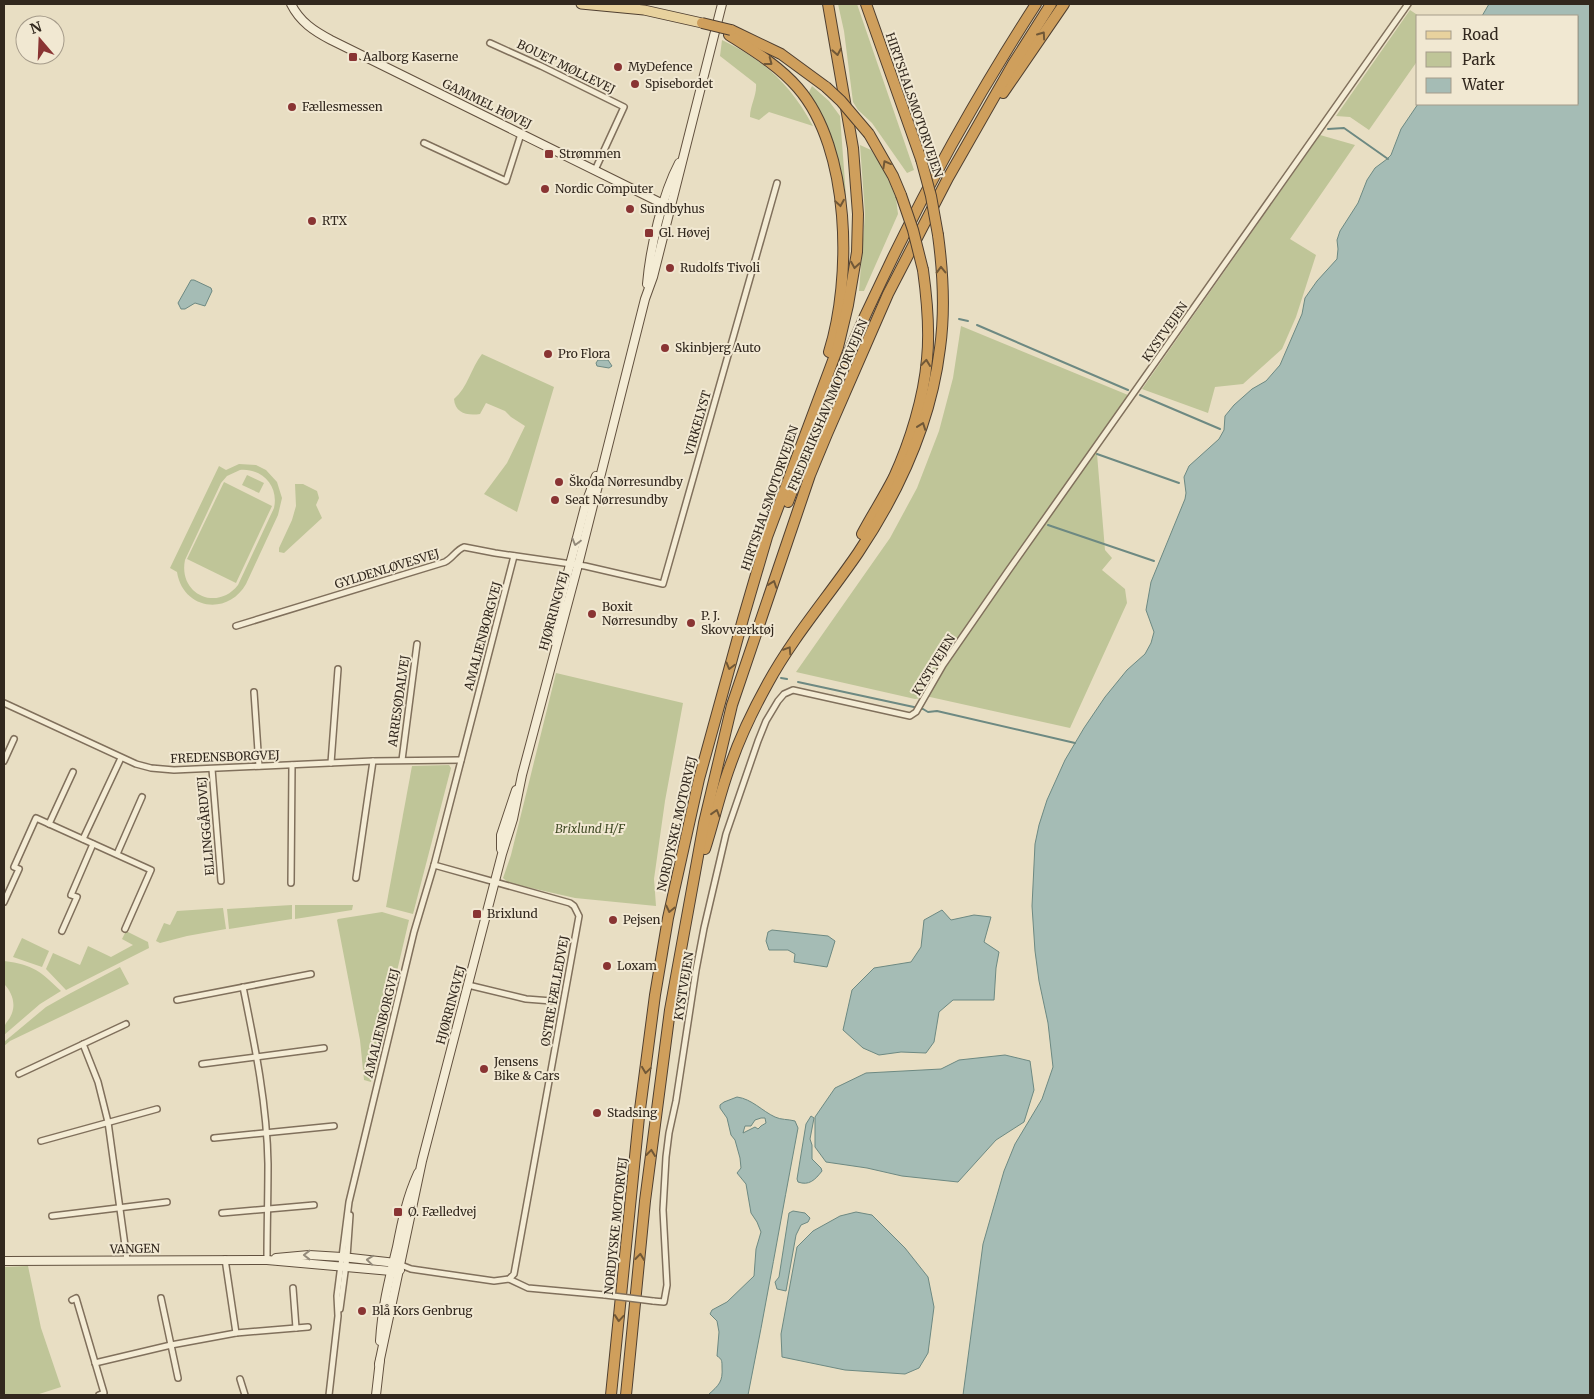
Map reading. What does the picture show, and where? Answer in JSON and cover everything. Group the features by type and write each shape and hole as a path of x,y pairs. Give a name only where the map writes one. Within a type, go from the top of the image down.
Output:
{"highway":[{"name":"HIRTSHALSMOTORVEJEN","path":"743,619 767,537 838,346 848,305 857,252 858,214 853,148 828,4"},
{"name":"HIRTSHALSMOTORVEJEN","path":"696,876 738,746 768,682 787,651 858,552 891,500 925,418 935,380 940,347 942,263 931,196 921,159 866,4"},
{"path":"944,159 982,82 1028,4"},
{"name":"FREDERIKSHAVNMOTORVEJEN","path":"743,619 824,407 901,239 986,84 1036,4"},
{"name":"FREDERIKSHAVNMOTORVEJEN","path":"696,876 704,823 732,705 810,475 888,294 948,178 1013,64 1051,4"},
{"path":"948,178 1020,67 1064,4"},
{"path":"699,22 781,54 826,87 841,101 868,134 893,176 913,230 923,270 927,307 927,358 923,389 917,410 894,477 854,550 810,618"},
{"path":"730,33 786,76 799,90 811,108 823,132 832,158 841,209 843,242 842,284 836,325 824,369 767,537"},
{"name":"NORDJYSKE MOTORVEJ","path":"611,1395 639,1117 668,918 699,780 743,619"},
{"path":"628,1395 654,1125 685,919 696,876"}],"main road":[{"name":"GAMMEL HØVEJ","path":"291,4 298,16 313,30 331,40 668,204"},
{"path":"296,4 298,16"},
{"path":"581,4 644,10 699,22"},
{"name":"HJØRRINGVEJ","path":"376,1395 407,1201 422,1162 502,854 501,835 503,827 522,775 551,664 586,503 604,458 645,299 652,250 668,204 674,172 682,158 722,4"},
{"name":"VANGEN","path":"267,1260 299,1255 345,1257 398,1266"},
{"name":"VANGEN","path":"4,1261 267,1260 391,1271"},
{"path":"391,1271 398,1266"},
{"name":"HJØRRINGVEJ","path":"380,1364 382,1312 391,1271"}],"street":[{"name":"KYSTVEJEN","path":"510,1279 528,1288 664,1302 667,1285 663,1210 666,1157 696,970 726,834 766,721 784,694 794,690 910,716 918,709 943,665 1018,556 1408,4"},
{"name":"BOUET MØLLEVEJ","path":"490,43 624,107 595,170"},
{"path":"424,143 506,181 521,134"},
{"name":"VIRKELYST","path":"574,564 663,584 776,183"},
{"name":"GYLDENLØVESVEJ","path":"236,626 445,562 464,547 574,564"},
{"name":"AMALIENBORGVEJ","path":"329,1395 338,1316 343,1296 343,1266 352,1188 414,932 434,865 514,556"},
{"name":"ARRESØDALVEJ","path":"402,760 417,644"},
{"path":"331,763 338,669"},
{"path":"254,692 259,766"},
{"name":"FREDENSBORGVEJ","path":"4,703 121,758 151,768 174,770 373,761 461,760"},
{"path":"4,761 14,739"},
{"path":"83,839 121,758"},
{"path":"356,878 373,761"},
{"path":"291,883 292,765"},
{"name":"ELLINGGÅRDVEJ","path":"212,769 221,881"},
{"path":"49,824 73,772"},
{"path":"116,854 142,797"},
{"path":"4,902 19,869 14,867 36,818 151,870 124,929"},
{"path":"62,931 77,897 70,895 94,844"},
{"path":"434,865 494,882"},
{"name":"ØSTRE FÆLLEDVEJ","path":"494,882 570,903 574,906 579,916 514,1274 510,1279"},
{"path":"177,1000 311,974"},
{"path":"468,985 526,1000 552,1001"},
{"path":"243,987 257,1057 266,1133 268,1164 267,1260"},
{"path":"19,1074 126,1024"},
{"path":"83,1044 98,1082 108,1122 127,1260"},
{"path":"202,1064 324,1048"},
{"path":"41,1141 156,1109"},
{"path":"214,1138 334,1126"},
{"path":"52,1216 167,1202"},
{"path":"222,1213 314,1205"},
{"path":"226,1259 236,1333"},
{"path":"398,1266 494,1281 510,1279"},
{"path":"293,1288 296,1328"},
{"path":"72,1300 76,1298 104,1393 99,1395"},
{"path":"161,1298 178,1378"},
{"path":"95,1363 171,1344 236,1333 308,1327"},
{"path":"240,1379 245,1395"}],"green space":[{"path":"838,4 857,4 914,170 907,173 872,123 858,110 853,102 844,31"},
{"path":"1410,10 1418,15 1416,63 1369,130 1350,117 1336,116"},
{"path":"722,40 751,56 775,75 795,98 813,126 769,112 759,120 750,117 756,84 720,56"},
{"path":"812,86 829,101 840,116 846,196 833,143 823,119 808,94"},
{"path":"1320,135 1355,145 1290,239 1316,255 1296,317 1282,349 1243,384 1215,387 1208,413 1142,389"},
{"path":"860,145 871,150 884,170 896,198 898,214 864,291 859,291 865,214"},
{"path":"961,326 1128,395 1096,442 1105,550 1112,558 1102,570 1125,589 1127,603 1070,728 930,697 915,699 796,672 890,538 917,488 939,431 953,378"},
{"path":"482,354 554,387 517,512 484,494 507,463 525,426 505,411 486,403 480,414 475,415 462,412 455,404 454,399 463,389"},
{"path":"239,464 256,465 266,470 277,482 282,498 278,515 246,584 238,594 228,601 218,604 207,604 197,601 188,594 181,585 177,572 170,568 219,466 226,470","holes":["240,470 248,470 262,475 267,480 274,492 274,508 238,585 229,593 220,597 210,598 201,595 193,590 187,582 184,572 185,560 221,483 227,476"]},
{"path":"247,475 264,483 259,493 242,485"},
{"path":"224,482 272,506 236,583 187,559"},
{"path":"295,484 303,484 317,491 319,498 316,505 322,518 284,553 279,552 279,548 292,520 296,506"},
{"name":"Brixlund H/F","path":"556,673 683,703 665,801 654,879 656,906 575,898 509,883 503,878 511,855"},
{"path":"449,765 451,768 413,914 386,907 412,766"},
{"path":"292,905 292,919 229,929 227,909"},
{"path":"295,905 353,905 352,910 295,919"},
{"path":"223,908 226,929 160,943 156,941 164,923 170,925 177,911"},
{"path":"382,912 409,920 371,1082 364,1080 360,1040 337,920"},
{"path":"126,931 148,942 149,948 66,990 46,969 53,953 80,965 88,946 111,957 133,945 122,939"},
{"path":"22,938 49,951 42,967 13,957"},
{"path":"4,961 36,970 61,991 40,1004 4,1035 5,1024 12,1013 13,1001 11,993 4,984"},
{"path":"120,967 129,984 10,1041 4,1046 4,1042 46,1007"},
{"path":"28,1266 41,1328 61,1387 36,1395 4,1395 4,1267"}],"water":[{"path":"1489,4 1590,4 1590,1395 963,1395 983,1244 1004,1171 1015,1144 1042,1099 1053,1067 1048,1023 1035,951 1032,906 1035,844 1047,800 1065,760 1084,728 1105,697 1127,670 1145,654 1151,643 1154,632 1146,610 1151,582 1185,499 1184,477 1189,466 1219,439 1224,430 1225,416 1234,405 1252,389 1266,381 1280,365 1302,314 1305,298 1317,281 1337,259 1337,240 1340,231 1358,203 1367,180 1375,168 1391,155 1401,129 1417,105 1579,105 1579,15 1483,15"},
{"path":"191,280 211,288 212,291 205,306 195,303 185,309 181,309 178,303"},
{"path":"598,360 608,360 612,366 609,368 597,366"},
{"path":"942,910 951,920 974,915 991,917 984,942 999,952 994,1000 953,1000 939,1012 934,1042 926,1053 901,1052 879,1055 863,1048 843,1030 852,990 874,968 911,962 921,947 924,920"},
{"path":"772,930 828,936 835,941 827,967 794,962 795,954 788,950 769,950 766,941 768,932"},
{"path":"1005,1055 1030,1061 1034,1090 1024,1122 996,1140 958,1182 902,1176 867,1168 826,1162 815,1147 815,1117 835,1088 866,1073 941,1069 959,1060"},
{"path":"737,1097 742,1098 775,1117 795,1121 798,1128 748,1395 708,1395 720,1383 722,1376 721,1360 717,1356 719,1332 717,1321 710,1314 712,1310 727,1302 754,1276 756,1249 761,1232 751,1213 746,1184 737,1173 741,1168 740,1158 727,1118 720,1108 720,1105","holes":["765,1118 766,1123 758,1129 755,1127 743,1133 745,1126 751,1126 755,1120"]},
{"path":"811,1116 814,1118 810,1139 812,1159 822,1171 811,1181 802,1183 798,1182 797,1179 806,1124"},
{"path":"793,1211 805,1213 810,1218 808,1222 801,1225 796,1235 786,1291 777,1289 775,1282 779,1277 789,1213"},
{"path":"856,1212 872,1215 905,1248 928,1277 934,1307 928,1353 919,1368 905,1374 845,1370 782,1357 781,1334 797,1247 813,1231 840,1216"}],"waterway":[{"path":"1328,129 1344,128 1388,159"},
{"path":"959,319 968,321"},
{"path":"977,325 1128,390"},
{"path":"1140,395 1220,429"},
{"path":"1097,454 1179,483"},
{"path":"1048,525 1154,561"},
{"path":"781,678 787,679"},
{"path":"798,682 923,709 928,712 937,711 1075,743"}],"place":[{"name":"Aalborg Kaserne","path":"353,57"},
{"name":"MyDefence","path":"618,67"},
{"name":"Spisebordet","path":"635,84"},
{"name":"Fællesmessen","path":"292,107"},
{"name":"Strømmen","path":"549,154"},
{"name":"Nordic Computer","path":"545,189"},
{"name":"Sundbyhus","path":"630,209"},
{"name":"RTX","path":"312,221"},
{"name":"Gl. Høvej","path":"649,233"},
{"name":"Rudolfs Tivoli","path":"670,268"},
{"name":"Skinbjerg Auto","path":"665,348"},
{"name":"Pro Flora","path":"548,354"},
{"name":"Škoda Nørresundby","path":"559,482"},
{"name":"Seat Nørresundby","path":"555,500"},
{"name":"Boxit Nørresundby","path":"592,614"},
{"name":"P. J. Skovværktøj","path":"691,623"},
{"name":"Brixlund","path":"477,914"},
{"name":"Pejsen","path":"613,920"},
{"name":"Loxam","path":"607,966"},
{"name":"Jensens Bike & Cars","path":"484,1069"},
{"name":"Stadsing","path":"597,1113"},
{"name":"Ø. Fælledvej","path":"398,1212"},
{"name":"Blå Kors Genbrug","path":"362,1311"}]}
